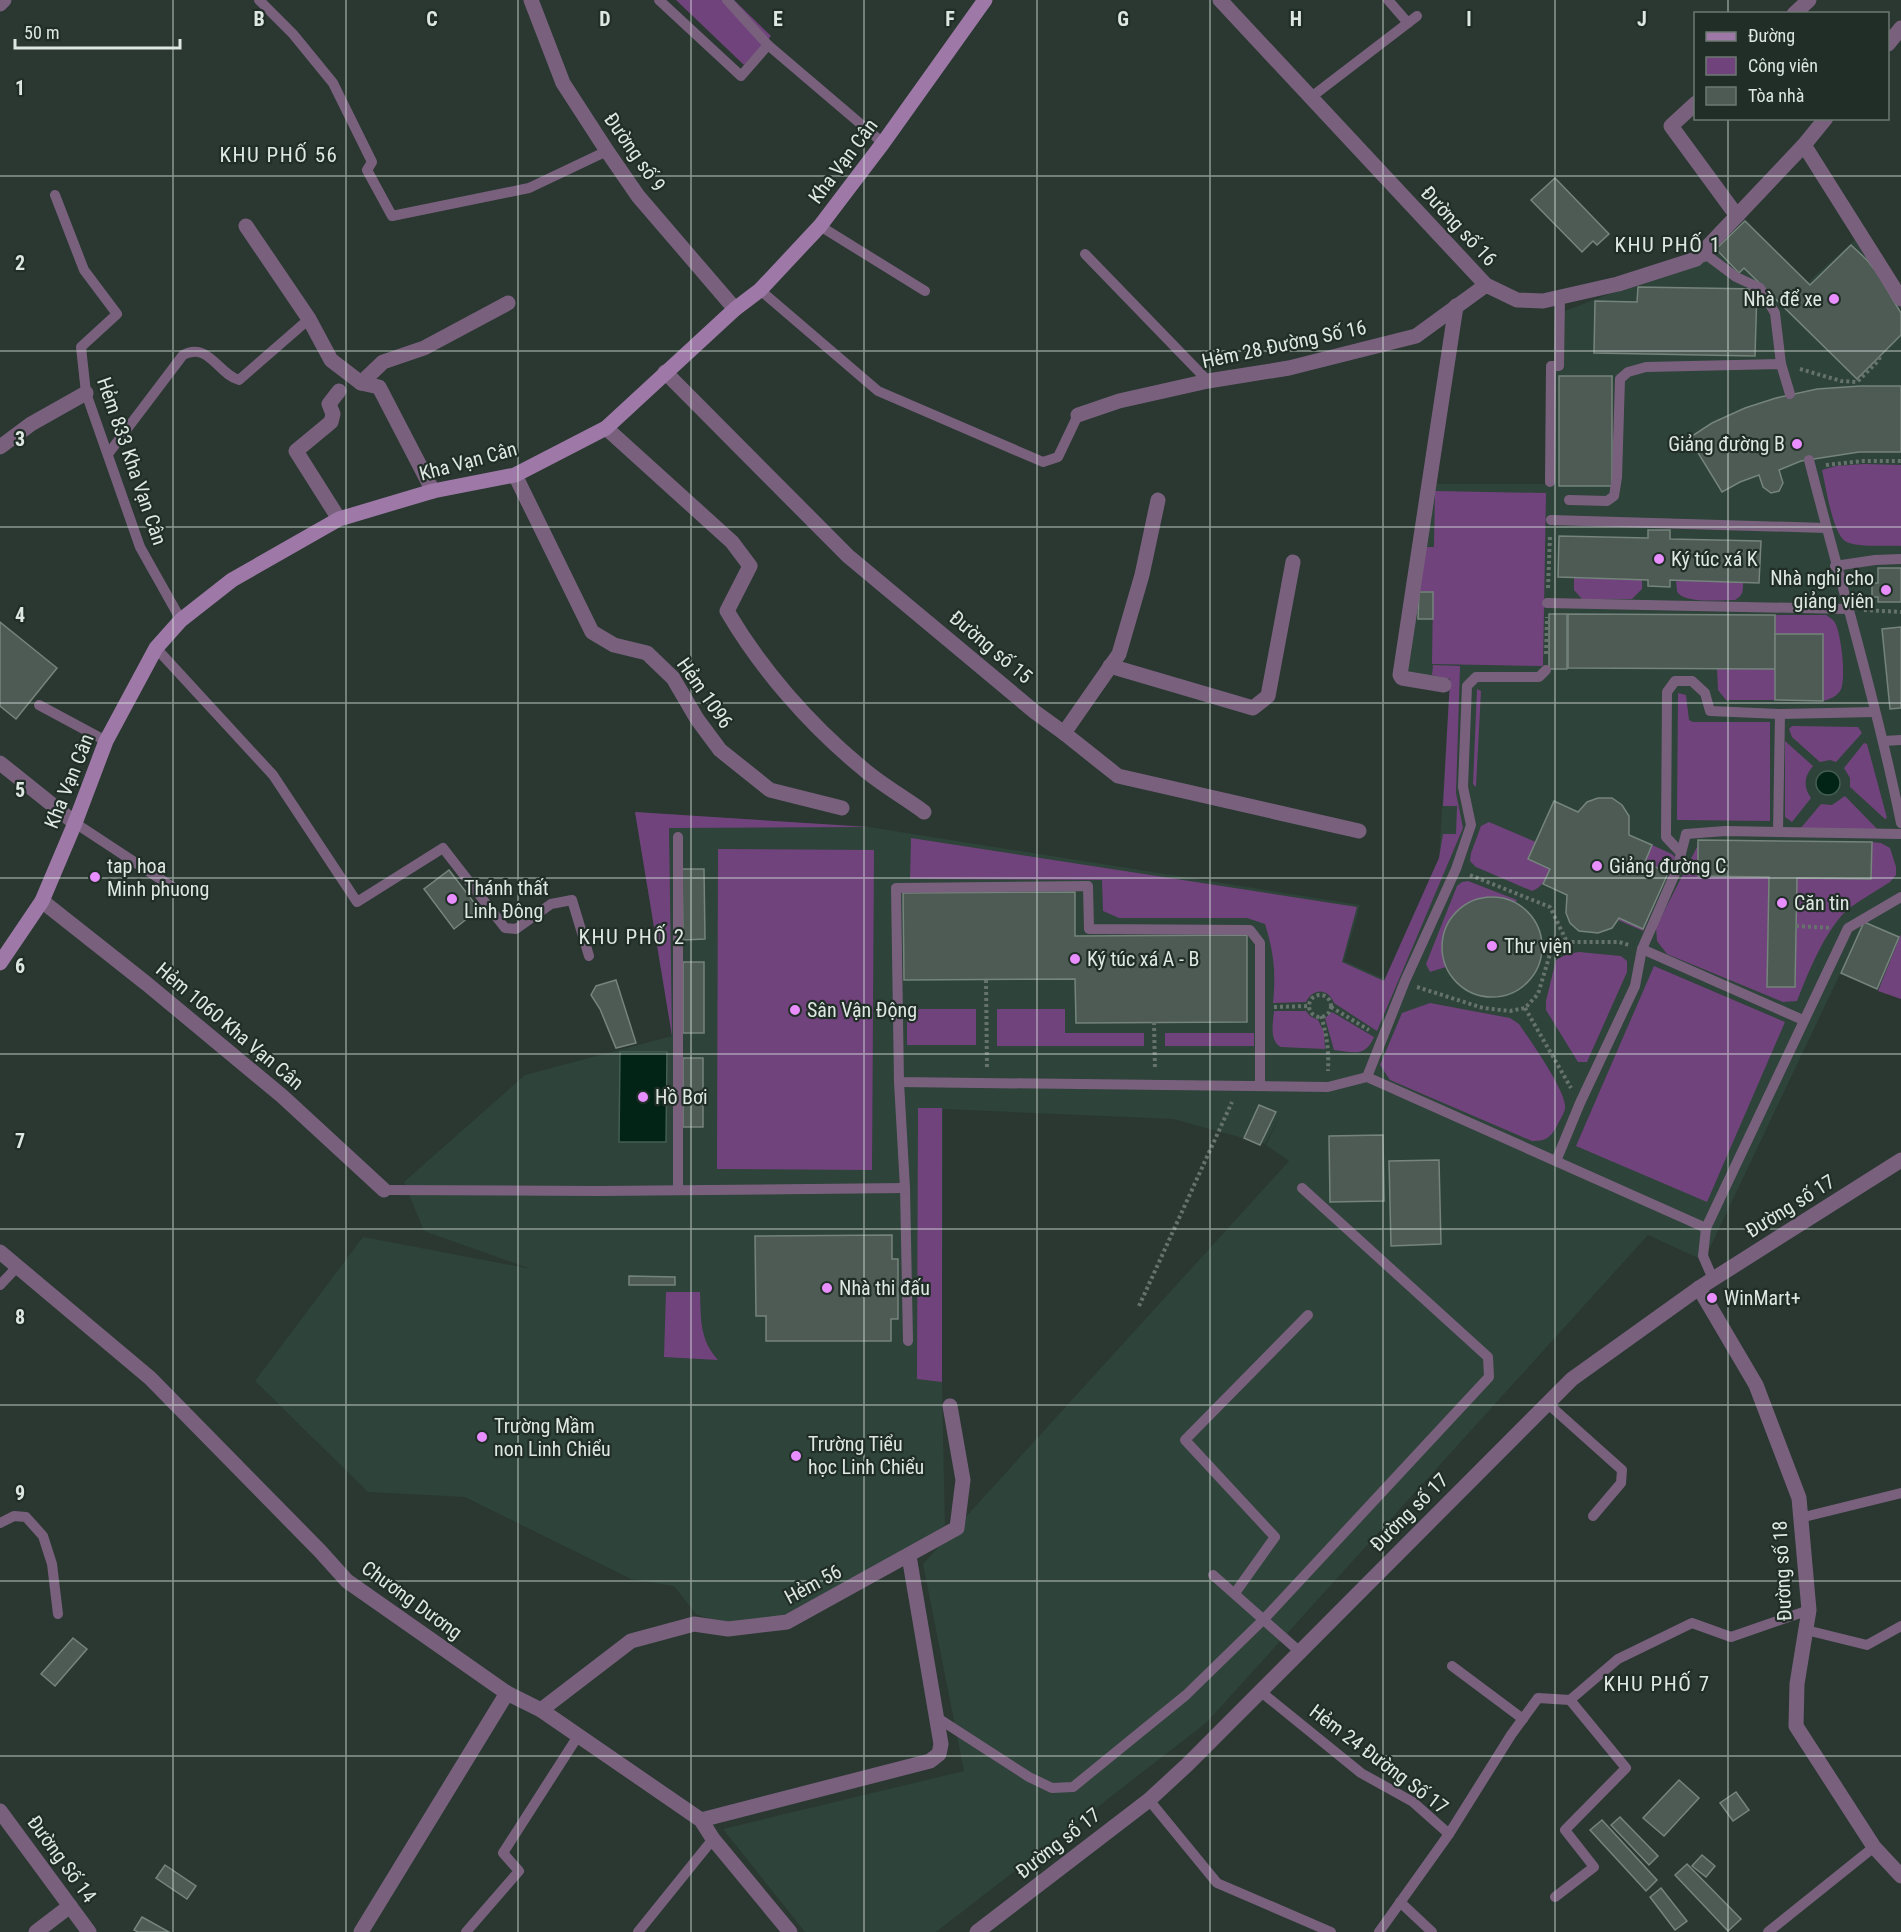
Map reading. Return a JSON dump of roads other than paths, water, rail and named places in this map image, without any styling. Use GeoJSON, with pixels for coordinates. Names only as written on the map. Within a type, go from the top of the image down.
{"type":"FeatureCollection","features":[{"type":"Feature","properties":{"kind":"main road","name":"Kha Vạn Cân"},"geometry":{"type":"LineString","coordinates":[[0,963],[42,902],[106,741],[156,648],[181,620],[232,580],[339,519],[433,491],[515,475],[606,428],[735,309],[760,290],[820,226],[986,0]]}},
{"type":"Feature","properties":{"kind":"street","name":"Đường số 9"},"geometry":{"type":"LineString","coordinates":[[531,0],[563,83],[607,151],[638,196],[735,309]]}},
{"type":"Feature","properties":{"kind":"street","name":"Đường số 16"},"geometry":{"type":"LineString","coordinates":[[1220,0],[1486,285],[1517,300],[1543,301],[1618,284],[1696,259],[1804,145],[1824,120]]}},
{"type":"Feature","properties":{"kind":"street"},"geometry":{"type":"LineString","coordinates":[[1796,12],[1809,0]]}},
{"type":"Feature","properties":{"kind":"street"},"geometry":{"type":"LineString","coordinates":[[1889,42],[1901,28]]}},
{"type":"Feature","properties":{"kind":"street"},"geometry":{"type":"LineString","coordinates":[[1694,104],[1671,126],[1737,216]]}},
{"type":"Feature","properties":{"kind":"street"},"geometry":{"type":"LineString","coordinates":[[1804,145],[1901,299]]}},
{"type":"Feature","properties":{"kind":"street"},"geometry":{"type":"LineString","coordinates":[[246,225],[309,319],[331,360],[361,383],[379,387],[433,491]]}},
{"type":"Feature","properties":{"kind":"street","name":"Hẻm 28 Đường Số 16"},"geometry":{"type":"LineString","coordinates":[[1078,415],[1119,401],[1208,381],[1289,368],[1416,336],[1486,285]]}},
{"type":"Feature","properties":{"kind":"street"},"geometry":{"type":"LineString","coordinates":[[361,383],[383,362],[424,348],[508,303]]}},
{"type":"Feature","properties":{"kind":"street"},"geometry":{"type":"LineString","coordinates":[[1444,685],[1402,678],[1400,675],[1456,306]]}},
{"type":"Feature","properties":{"kind":"street","name":"Đường số 15"},"geometry":{"type":"LineString","coordinates":[[665,372],[848,556],[1026,705],[1118,776],[1359,831]]}},
{"type":"Feature","properties":{"kind":"street"},"geometry":{"type":"LineString","coordinates":[[339,391],[329,404],[333,414],[331,422],[296,451],[339,519]]}},
{"type":"Feature","properties":{"kind":"street"},"geometry":{"type":"LineString","coordinates":[[0,447],[31,424],[86,393]]}},
{"type":"Feature","properties":{"kind":"street"},"geometry":{"type":"LineString","coordinates":[[606,428],[732,542],[750,566],[727,611],[744,640],[775,680],[825,734],[862,768],[924,812]]}},
{"type":"Feature","properties":{"kind":"street","name":"Hẻm 1096"},"geometry":{"type":"LineString","coordinates":[[515,475],[592,632],[614,645],[647,653],[673,678],[697,719],[720,750],[770,790],[842,808]]}},
{"type":"Feature","properties":{"kind":"street"},"geometry":{"type":"LineString","coordinates":[[1064,733],[1119,654],[1142,575],[1158,500]]}},
{"type":"Feature","properties":{"kind":"street"},"geometry":{"type":"LineString","coordinates":[[1110,666],[1253,708],[1268,696],[1293,562]]}},
{"type":"Feature","properties":{"kind":"street"},"geometry":{"type":"LineString","coordinates":[[0,763],[75,823]]}},
{"type":"Feature","properties":{"kind":"street","name":"Hẻm 1060 Kha Vạn Cân"},"geometry":{"type":"LineString","coordinates":[[42,902],[147,984],[282,1096],[384,1190]]}},
{"type":"Feature","properties":{"kind":"street","name":"Đường số 17"},"geometry":{"type":"LineString","coordinates":[[977,1932],[1149,1800],[1300,1652],[1572,1378],[1700,1288],[1901,1160]]}},
{"type":"Feature","properties":{"kind":"street","name":"Chương Dương"},"geometry":{"type":"LineString","coordinates":[[0,1252],[150,1378],[347,1581],[507,1693],[541,1710],[701,1820],[713,1839],[790,1932]]}},
{"type":"Feature","properties":{"kind":"street","name":"Đường số 18"},"geometry":{"type":"LineString","coordinates":[[1700,1288],[1756,1385],[1799,1498],[1809,1610],[1797,1684],[1796,1726],[1874,1847],[1901,1876]]}},
{"type":"Feature","properties":{"kind":"street","name":"Hẻm 56"},"geometry":{"type":"LineString","coordinates":[[541,1710],[631,1641],[694,1624],[728,1629],[787,1622],[957,1528],[963,1480],[950,1406]]}},
{"type":"Feature","properties":{"kind":"street"},"geometry":{"type":"LineString","coordinates":[[701,1820],[930,1761],[939,1754],[941,1744],[909,1556]]}},
{"type":"Feature","properties":{"kind":"street"},"geometry":{"type":"LineString","coordinates":[[361,1932],[507,1693]]}},
{"type":"Feature","properties":{"kind":"street","name":"Đường Số 14"},"geometry":{"type":"LineString","coordinates":[[0,1811],[89,1932]]}},
{"type":"Feature","properties":{"kind":"street"},"geometry":{"type":"LineString","coordinates":[[36,1932],[70,1906]]}},
{"type":"Feature","properties":{"kind":"lane"},"geometry":{"type":"LineString","coordinates":[[259,0],[293,34],[333,83],[372,162],[367,170],[392,216],[529,188],[607,151]]}},
{"type":"Feature","properties":{"kind":"lane"},"geometry":{"type":"LineString","coordinates":[[659,0],[741,76],[768,45]]}},
{"type":"Feature","properties":{"kind":"lane"},"geometry":{"type":"LineString","coordinates":[[727,0],[768,45],[883,143]]}},
{"type":"Feature","properties":{"kind":"lane"},"geometry":{"type":"LineString","coordinates":[[1388,0],[1408,23]]}},
{"type":"Feature","properties":{"kind":"lane"},"geometry":{"type":"LineString","coordinates":[[1310,98],[1417,16]]}},
{"type":"Feature","properties":{"kind":"lane","name":"Hẻm 833 Kha Vạn Cân"},"geometry":{"type":"LineString","coordinates":[[55,195],[84,270],[117,314],[81,347],[80,357],[86,393],[140,547],[181,620]]}},
{"type":"Feature","properties":{"kind":"lane"},"geometry":{"type":"LineString","coordinates":[[820,226],[925,291]]}},
{"type":"Feature","properties":{"kind":"lane"},"geometry":{"type":"LineString","coordinates":[[1085,254],[1208,381]]}},
{"type":"Feature","properties":{"kind":"lane"},"geometry":{"type":"LineString","coordinates":[[1696,259],[1708,256],[1736,277],[1760,288],[1775,312],[1782,364],[1790,394]]}},
{"type":"Feature","properties":{"kind":"lane"},"geometry":{"type":"LineString","coordinates":[[760,290],[878,391],[1043,462],[1058,457],[1078,415]]}},
{"type":"Feature","properties":{"kind":"lane"},"geometry":{"type":"LineString","coordinates":[[1550,482],[1551,366],[1559,366],[1560,297]]}},
{"type":"Feature","properties":{"kind":"lane"},"geometry":{"type":"LineString","coordinates":[[108,454],[183,355],[191,351],[198,351],[239,380],[309,319]]}},
{"type":"Feature","properties":{"kind":"lane"},"geometry":{"type":"LineString","coordinates":[[1569,500],[1607,501],[1614,496],[1617,477],[1618,395],[1620,379],[1628,372],[1646,367],[1782,364]]}},
{"type":"Feature","properties":{"kind":"lane"},"geometry":{"type":"LineString","coordinates":[[1810,465],[1835,566],[1884,741],[1901,823]]}},
{"type":"Feature","properties":{"kind":"lane"},"geometry":{"type":"LineString","coordinates":[[1551,520],[1826,528]]}},
{"type":"Feature","properties":{"kind":"lane"},"geometry":{"type":"LineString","coordinates":[[1835,566],[1875,560],[1901,560]]}},
{"type":"Feature","properties":{"kind":"lane"},"geometry":{"type":"LineString","coordinates":[[1547,603],[1848,609]]}},
{"type":"Feature","properties":{"kind":"lane"},"geometry":{"type":"LineString","coordinates":[[156,648],[273,775],[357,902],[443,848],[506,928],[516,928],[551,904],[572,900],[589,956]]}},
{"type":"Feature","properties":{"kind":"lane"},"geometry":{"type":"LineString","coordinates":[[1367,1077],[1405,981],[1456,869],[1471,825],[1464,787],[1467,686],[1476,677],[1539,677],[1546,670]]}},
{"type":"Feature","properties":{"kind":"lane"},"geometry":{"type":"LineString","coordinates":[[1681,853],[1666,837],[1667,692],[1675,681],[1692,681],[1704,693],[1710,711],[1780,714],[1875,712]]}},
{"type":"Feature","properties":{"kind":"lane"},"geometry":{"type":"LineString","coordinates":[[39,705],[106,741]]}},
{"type":"Feature","properties":{"kind":"lane"},"geometry":{"type":"LineString","coordinates":[[1778,832],[1780,714]]}},
{"type":"Feature","properties":{"kind":"lane"},"geometry":{"type":"LineString","coordinates":[[1884,741],[1901,740]]}},
{"type":"Feature","properties":{"kind":"lane"},"geometry":{"type":"LineString","coordinates":[[75,823],[177,890]]}},
{"type":"Feature","properties":{"kind":"lane"},"geometry":{"type":"LineString","coordinates":[[1556,1161],[1580,1102],[1635,986],[1642,949],[1677,869],[1686,834],[1725,831],[1901,834]]}},
{"type":"Feature","properties":{"kind":"lane"},"geometry":{"type":"LineString","coordinates":[[678,837],[678,1190]]}},
{"type":"Feature","properties":{"kind":"lane"},"geometry":{"type":"LineString","coordinates":[[908,1341],[905,1188],[899,1082],[896,888],[1088,886],[1089,929],[1250,930],[1260,943],[1260,1085]]}},
{"type":"Feature","properties":{"kind":"lane"},"geometry":{"type":"LineString","coordinates":[[1713,1280],[1703,1256],[1706,1228],[1848,928],[1901,897]]}},
{"type":"Feature","properties":{"kind":"lane"},"geometry":{"type":"LineString","coordinates":[[1642,949],[1803,1020]]}},
{"type":"Feature","properties":{"kind":"lane"},"geometry":{"type":"LineString","coordinates":[[899,1082],[1328,1087],[1367,1077],[1706,1228]]}},
{"type":"Feature","properties":{"kind":"lane"},"geometry":{"type":"LineString","coordinates":[[384,1190],[905,1188]]}},
{"type":"Feature","properties":{"kind":"lane"},"geometry":{"type":"LineString","coordinates":[[936,1717],[1029,1777],[1052,1788],[1073,1786],[1186,1695],[1264,1619],[1489,1377],[1488,1357],[1302,1188]]}},
{"type":"Feature","properties":{"kind":"lane"},"geometry":{"type":"LineString","coordinates":[[0,1285],[18,1266]]}},
{"type":"Feature","properties":{"kind":"lane"},"geometry":{"type":"LineString","coordinates":[[1235,1593],[1275,1537],[1185,1440],[1308,1315]]}},
{"type":"Feature","properties":{"kind":"lane"},"geometry":{"type":"LineString","coordinates":[[1547,1403],[1622,1470],[1621,1483],[1593,1516]]}},
{"type":"Feature","properties":{"kind":"lane"},"geometry":{"type":"LineString","coordinates":[[1800,1518],[1901,1493]]}},
{"type":"Feature","properties":{"kind":"lane"},"geometry":{"type":"LineString","coordinates":[[0,1523],[14,1516],[26,1517],[43,1536],[52,1564],[58,1614]]}},
{"type":"Feature","properties":{"kind":"lane"},"geometry":{"type":"LineString","coordinates":[[1213,1575],[1300,1652]]}},
{"type":"Feature","properties":{"kind":"lane"},"geometry":{"type":"LineString","coordinates":[[1379,1932],[1449,1834],[1538,1698],[1570,1700],[1618,1659],[1692,1623],[1731,1637],[1809,1610]]}},
{"type":"Feature","properties":{"kind":"lane"},"geometry":{"type":"LineString","coordinates":[[1806,1630],[1867,1645],[1901,1626]]}},
{"type":"Feature","properties":{"kind":"lane"},"geometry":{"type":"LineString","coordinates":[[1452,1666],[1523,1719]]}},
{"type":"Feature","properties":{"kind":"lane","name":"Hẻm 24 Đường Số 17"},"geometry":{"type":"LineString","coordinates":[[1260,1691],[1361,1773],[1413,1802],[1449,1834]]}},
{"type":"Feature","properties":{"kind":"lane"},"geometry":{"type":"LineString","coordinates":[[1555,1897],[1594,1867],[1565,1830],[1626,1768],[1570,1700]]}},
{"type":"Feature","properties":{"kind":"lane"},"geometry":{"type":"LineString","coordinates":[[466,1932],[519,1871],[503,1853],[578,1736]]}},
{"type":"Feature","properties":{"kind":"lane"},"geometry":{"type":"LineString","coordinates":[[1149,1800],[1217,1883],[1331,1932]]}},
{"type":"Feature","properties":{"kind":"lane"},"geometry":{"type":"LineString","coordinates":[[638,1932],[713,1839]]}},
{"type":"Feature","properties":{"kind":"lane"},"geometry":{"type":"LineString","coordinates":[[1768,1932],[1874,1847]]}},
{"type":"Feature","properties":{"kind":"lane"},"geometry":{"type":"LineString","coordinates":[[1400,1902],[1432,1932]]}},
{"type":"Feature","properties":{"kind":"place","name":"Nhà để xe"},"geometry":{"type":"Point","coordinates":[1834,299]}},
{"type":"Feature","properties":{"kind":"place","name":"Giảng đường B"},"geometry":{"type":"Point","coordinates":[1797,444]}},
{"type":"Feature","properties":{"kind":"place","name":"Ký túc xá K"},"geometry":{"type":"Point","coordinates":[1659,559]}},
{"type":"Feature","properties":{"kind":"place","name":"Nhà nghỉ cho giảng viên"},"geometry":{"type":"Point","coordinates":[1886,590]}},
{"type":"Feature","properties":{"kind":"place","name":"Giảng đường C"},"geometry":{"type":"Point","coordinates":[1597,866]}},
{"type":"Feature","properties":{"kind":"place","name":"tap hoa Minh phuong"},"geometry":{"type":"Point","coordinates":[95,877]}},
{"type":"Feature","properties":{"kind":"place","name":"Thánh thất Linh Đông"},"geometry":{"type":"Point","coordinates":[452,899]}},
{"type":"Feature","properties":{"kind":"place","name":"Căn tin"},"geometry":{"type":"Point","coordinates":[1782,903]}},
{"type":"Feature","properties":{"kind":"place","name":"Thư viện"},"geometry":{"type":"Point","coordinates":[1492,946]}},
{"type":"Feature","properties":{"kind":"place","name":"Ký túc xá A - B"},"geometry":{"type":"Point","coordinates":[1075,959]}},
{"type":"Feature","properties":{"kind":"place","name":"Sân Vận Động"},"geometry":{"type":"Point","coordinates":[795,1010]}},
{"type":"Feature","properties":{"kind":"place","name":"Hồ Bơi"},"geometry":{"type":"Point","coordinates":[643,1097]}},
{"type":"Feature","properties":{"kind":"place","name":"Nhà thi đấu"},"geometry":{"type":"Point","coordinates":[827,1288]}},
{"type":"Feature","properties":{"kind":"place","name":"WinMart+"},"geometry":{"type":"Point","coordinates":[1712,1298]}},
{"type":"Feature","properties":{"kind":"place","name":"Trường Mầm non Linh Chiểu"},"geometry":{"type":"Point","coordinates":[482,1437]}},
{"type":"Feature","properties":{"kind":"place","name":"Trường Tiểu học Linh Chiểu"},"geometry":{"type":"Point","coordinates":[796,1456]}},
{"type":"Feature","properties":{"kind":"district","name":"KHU PHỐ 56"},"geometry":{"type":"Point","coordinates":[279,155]}},
{"type":"Feature","properties":{"kind":"district","name":"KHU PHỐ 1"},"geometry":{"type":"Point","coordinates":[1668,245]}},
{"type":"Feature","properties":{"kind":"district","name":"KHU PHỐ 2"},"geometry":{"type":"Point","coordinates":[632,937]}},
{"type":"Feature","properties":{"kind":"district","name":"KHU PHỐ 7"},"geometry":{"type":"Point","coordinates":[1657,1684]}}]}
